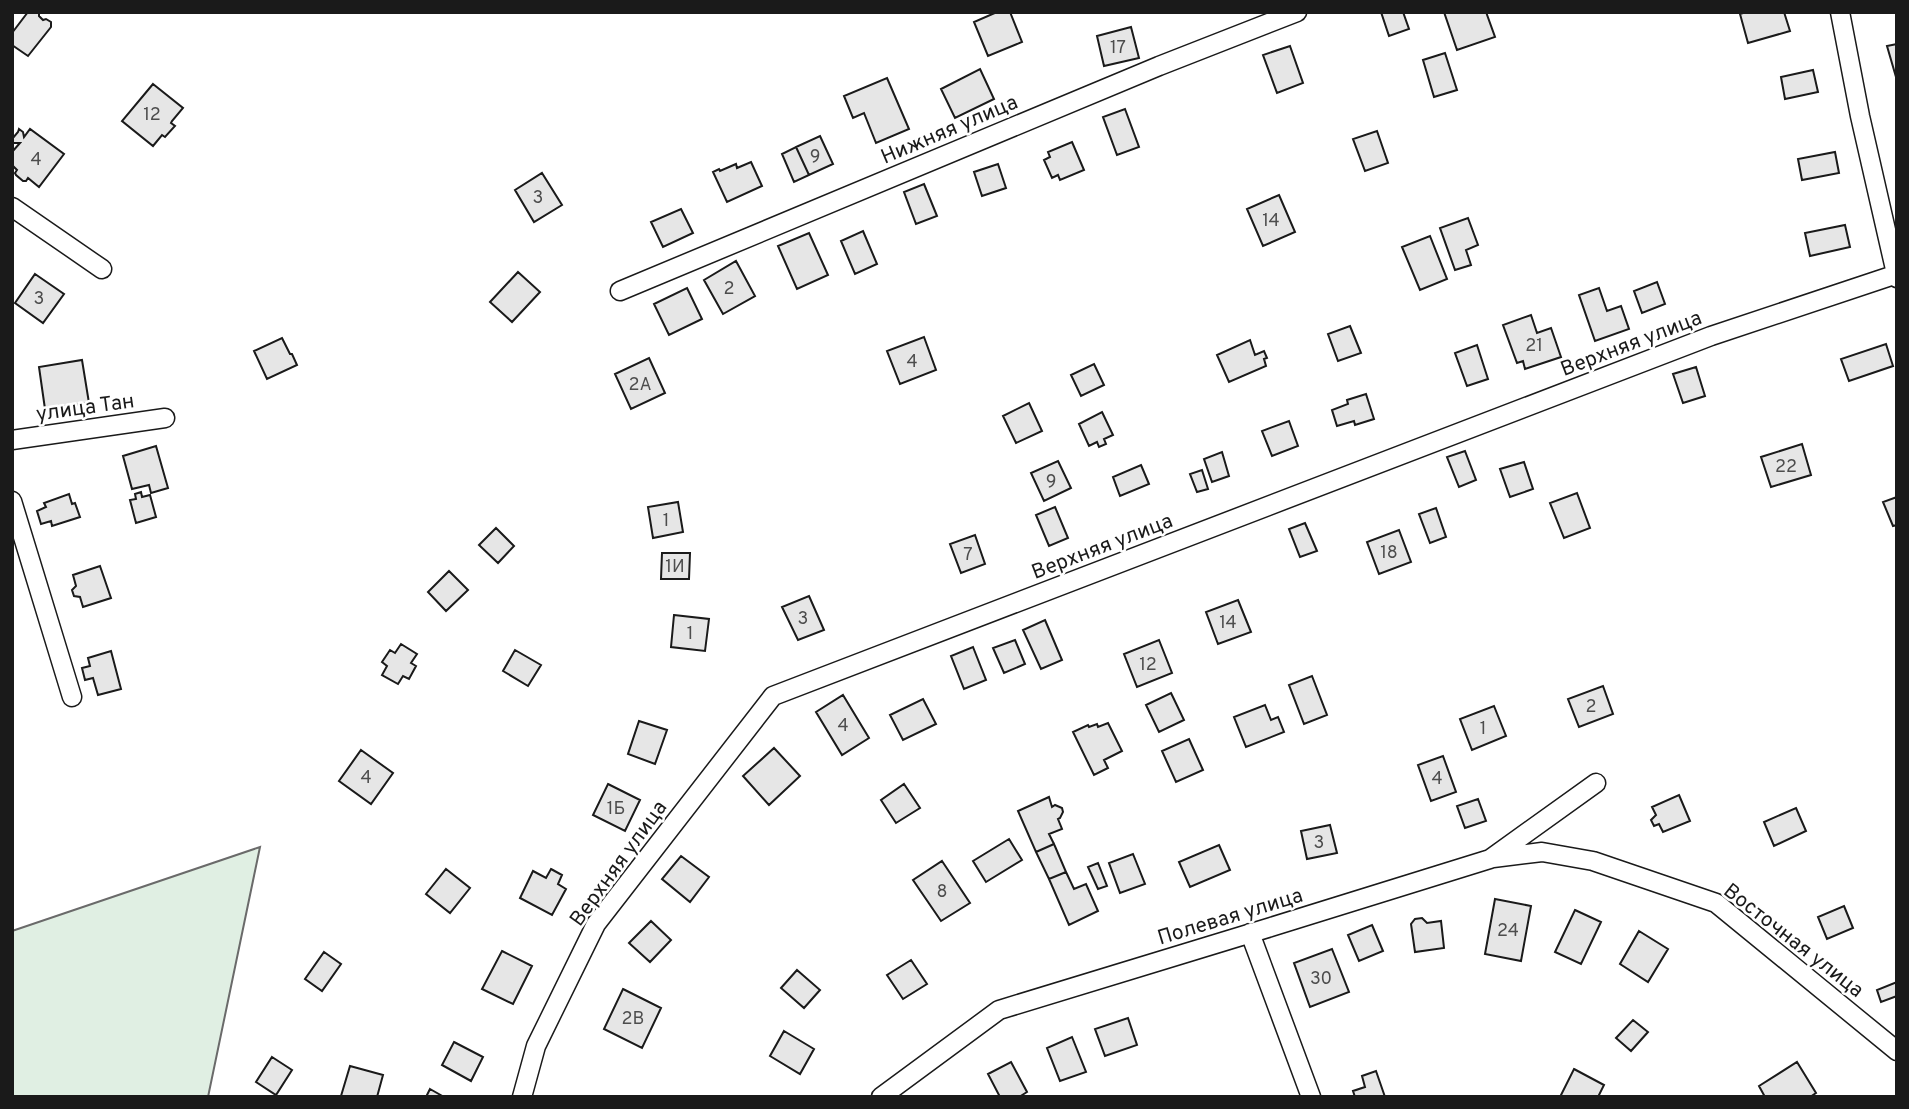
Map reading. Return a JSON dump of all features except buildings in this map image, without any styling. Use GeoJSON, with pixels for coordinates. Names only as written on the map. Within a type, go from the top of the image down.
{"type":"FeatureCollection","features":[{"type":"Feature","properties":{"kind":"street","name":"Нижняя улица"},"geometry":{"type":"LineString","coordinates":[[620,291],[1158,66],[1297,12]]}},
{"type":"Feature","properties":{"kind":"street"},"geometry":{"type":"LineString","coordinates":[[1840,12],[1896,275]]}},
{"type":"Feature","properties":{"kind":"street"},"geometry":{"type":"LineString","coordinates":[[12,207],[102,270]]}},
{"type":"Feature","properties":{"kind":"street","name":"Верхняя улица"},"geometry":{"type":"LineString","coordinates":[[522,1097],[536,1046],[596,924],[773,696],[1711,336],[1896,275]]}},
{"type":"Feature","properties":{"kind":"street","name":"улица Тан"},"geometry":{"type":"LineString","coordinates":[[12,440],[165,418]]}},
{"type":"Feature","properties":{"kind":"street"},"geometry":{"type":"LineString","coordinates":[[12,501],[72,697]]}},
{"type":"Feature","properties":{"kind":"street","name":"Полевая улица"},"geometry":{"type":"LineString","coordinates":[[881,1097],[999,1010],[1490,859],[1596,783]]}},
{"type":"Feature","properties":{"kind":"street","name":"Восточная улица"},"geometry":{"type":"LineString","coordinates":[[1490,859],[1542,852],[1593,861],[1716,903],[1897,1051]]}},
{"type":"Feature","properties":{"kind":"street"},"geometry":{"type":"LineString","coordinates":[[1250,933],[1311,1097]]}},
{"type":"Feature","properties":{"kind":"green space"},"geometry":{"type":"Polygon","coordinates":[[[260,847],[208,1097],[12,1097],[12,931],[260,847]]]}}]}
